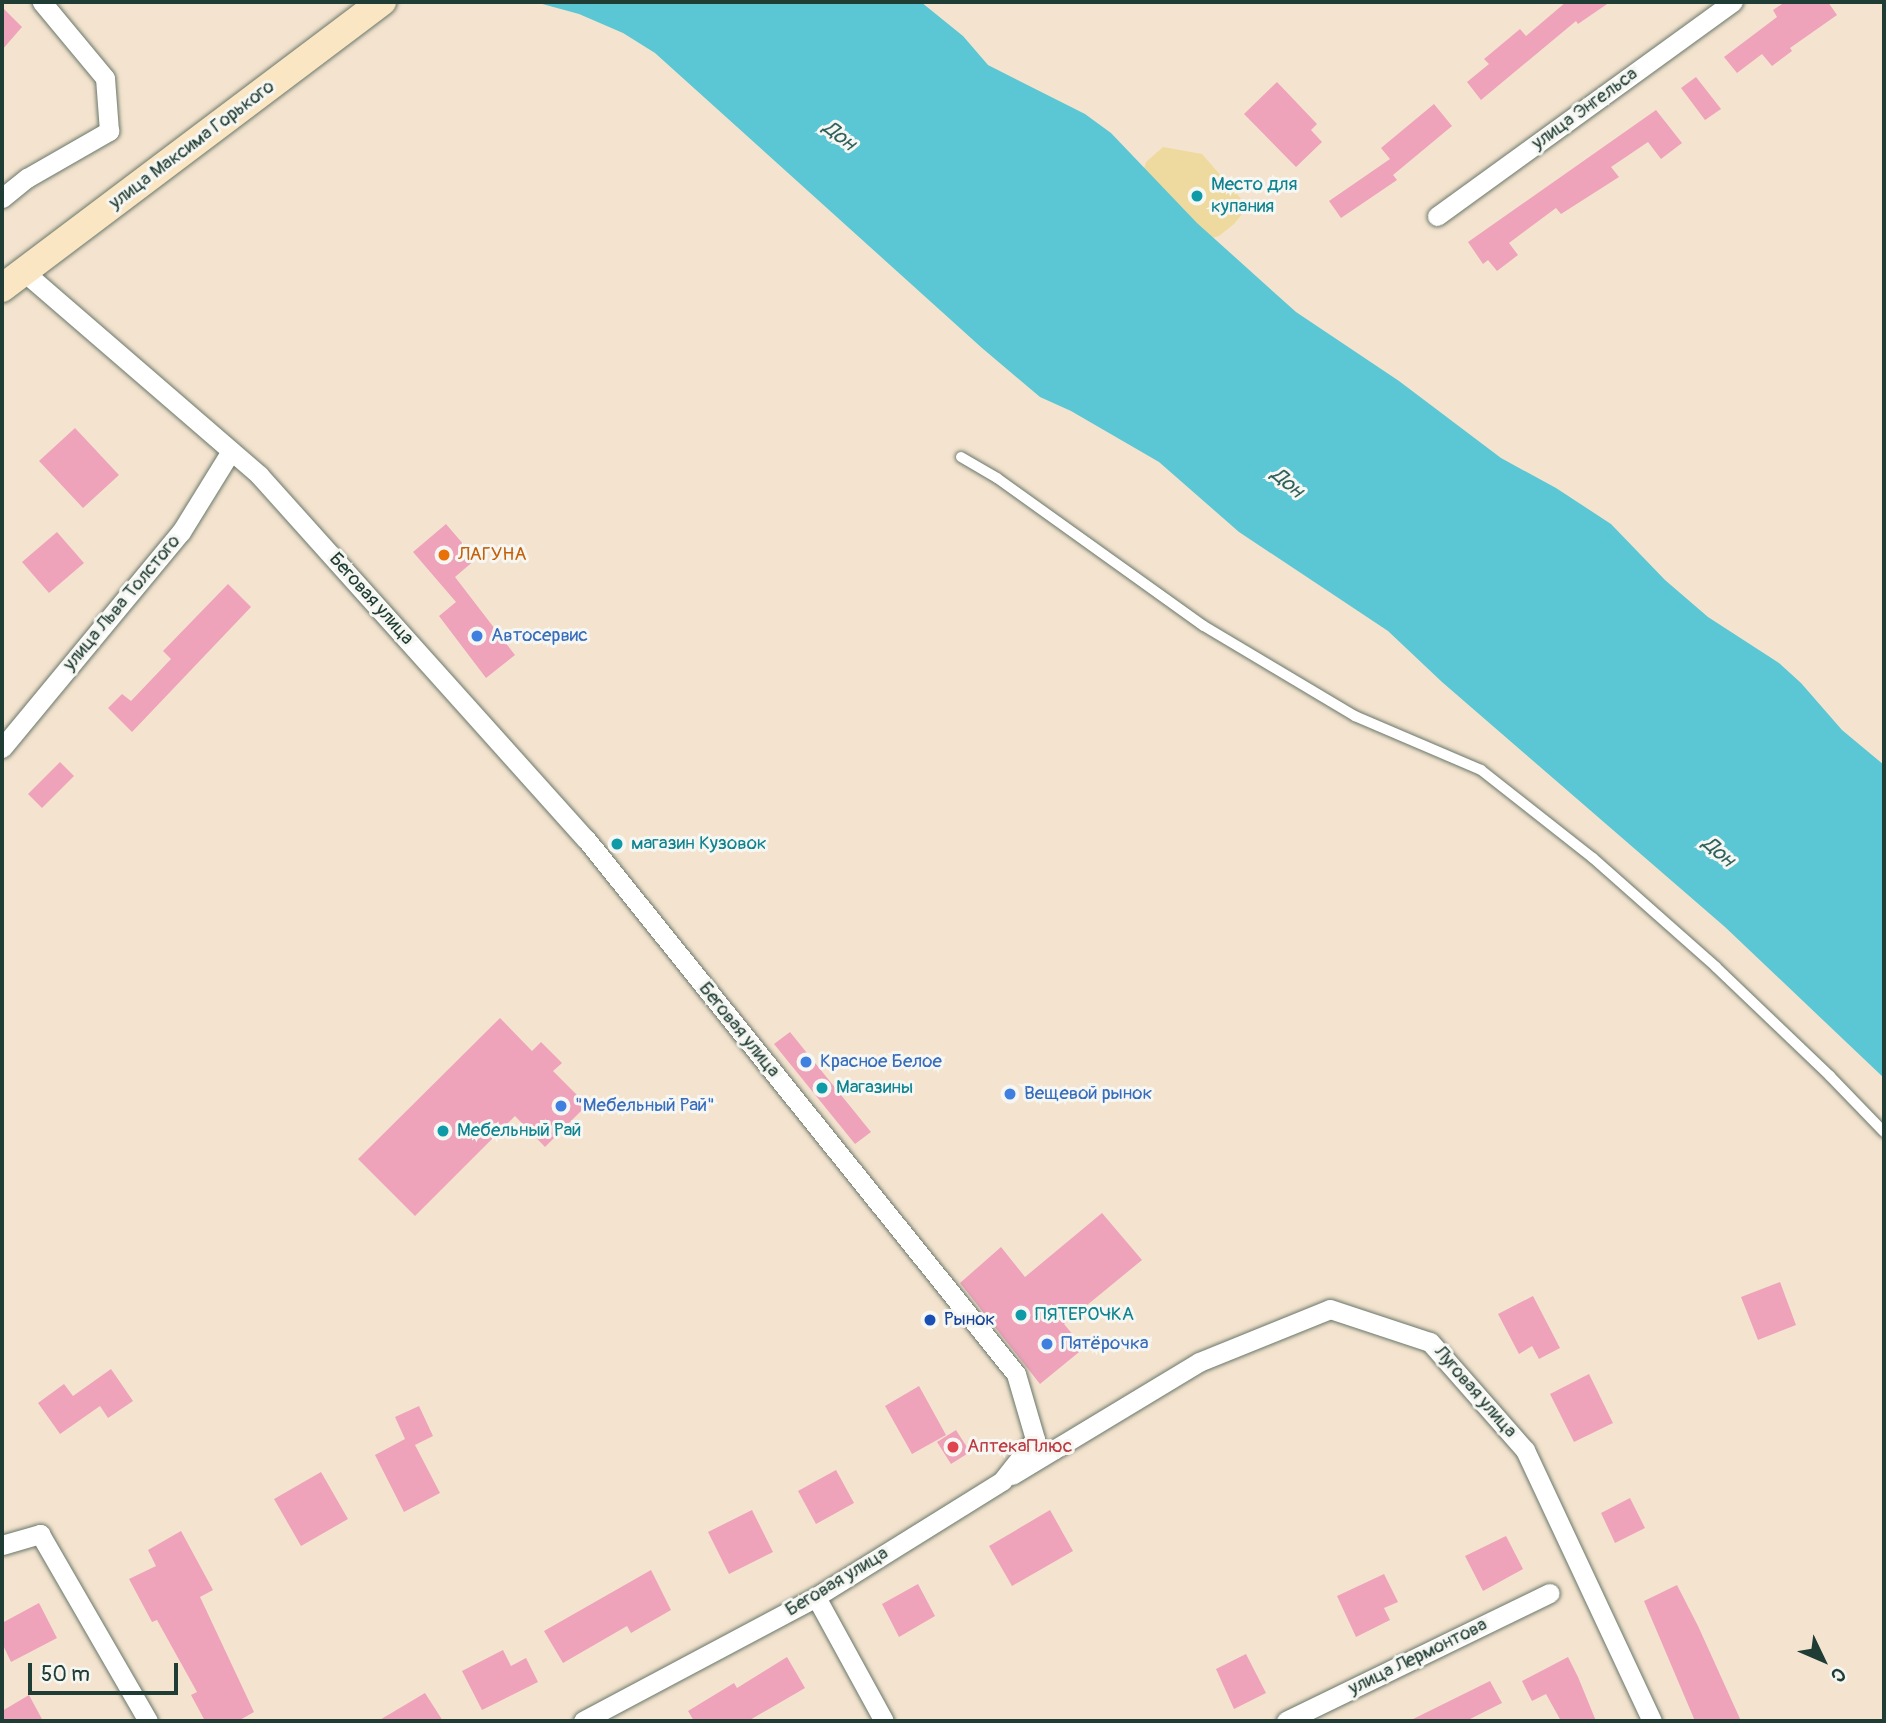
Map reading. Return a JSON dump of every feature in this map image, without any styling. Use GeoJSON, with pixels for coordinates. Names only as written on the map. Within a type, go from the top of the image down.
{"type":"FeatureCollection","features":[{"type":"Feature","properties":{"kind":"main road","name":"улица Максима Горького"},"geometry":{"type":"LineString","coordinates":[[13,279],[382,2]]}},
{"type":"Feature","properties":{"kind":"street"},"geometry":{"type":"LineString","coordinates":[[2,198],[27,178],[109,131],[105,78],[42,2]]}},
{"type":"Feature","properties":{"kind":"street","name":"улица Энгельса"},"geometry":{"type":"LineString","coordinates":[[1437,216],[1732,2]]}},
{"type":"Feature","properties":{"kind":"street","name":"Беговая улица"},"geometry":{"type":"LineString","coordinates":[[13,279],[260,475],[586,839],[1016,1374],[1035,1439],[1002,1481],[816,1597],[583,1721]]}},
{"type":"Feature","properties":{"kind":"street","name":"улица Льва Толстого"},"geometry":{"type":"LineString","coordinates":[[2,748],[181,533],[231,451]]}},
{"type":"Feature","properties":{"kind":"street","name":"Луговая улица"},"geometry":{"type":"LineString","coordinates":[[1002,1481],[1199,1362],[1330,1309],[1430,1342],[1525,1450],[1652,1721]]}},
{"type":"Feature","properties":{"kind":"street"},"geometry":{"type":"LineString","coordinates":[[2,1545],[40,1534],[148,1721]]}},
{"type":"Feature","properties":{"kind":"street","name":"улица Лермонтова"},"geometry":{"type":"LineString","coordinates":[[1286,1721],[1550,1593]]}},
{"type":"Feature","properties":{"kind":"street"},"geometry":{"type":"LineString","coordinates":[[816,1597],[884,1721]]}},
{"type":"Feature","properties":{"kind":"lane"},"geometry":{"type":"LineString","coordinates":[[961,457],[997,478],[1204,626],[1355,716],[1481,770],[1592,858],[1716,967],[1830,1076],[1884,1132]]}},
{"type":"Feature","properties":{"kind":"sand","name":"Место для купания"},"geometry":{"type":"Polygon","coordinates":[[[1163,147],[1202,154],[1243,201],[1243,213],[1219,236],[1206,240],[1142,176],[1146,162],[1163,147]]]}},
{"type":"Feature","properties":{"kind":"water","name":"Дон"},"geometry":{"type":"Polygon","coordinates":[[[535,2],[921,2],[963,36],[988,65],[1085,114],[1111,133],[1197,223],[1296,312],[1399,381],[1501,458],[1556,488],[1611,524],[1665,580],[1708,617],[1779,663],[1801,683],[1842,730],[1884,765],[1884,1078],[1725,927],[1442,682],[1388,631],[1239,532],[1159,462],[1071,411],[1040,397],[982,348],[655,53],[623,33],[579,14],[535,2]]]}},
{"type":"Feature","properties":{"kind":"building"},"geometry":{"type":"Polygon","coordinates":[[[1566,2],[1610,2],[1578,24],[1576,21],[1481,100],[1467,82],[1489,64],[1484,59],[1520,29],[1526,36],[1566,2]]]}},
{"type":"Feature","properties":{"kind":"building"},"geometry":{"type":"Polygon","coordinates":[[[1785,2],[1828,2],[1837,15],[1790,48],[1792,51],[1772,66],[1762,54],[1737,73],[1724,57],[1777,17],[1773,10],[1785,2]]]}},
{"type":"Feature","properties":{"kind":"building"},"geometry":{"type":"Polygon","coordinates":[[[2,7],[22,27],[2,50],[2,7]]]}},
{"type":"Feature","properties":{"kind":"building"},"geometry":{"type":"Polygon","coordinates":[[[1696,77],[1721,109],[1705,120],[1681,88],[1696,77]]]}},
{"type":"Feature","properties":{"kind":"building"},"geometry":{"type":"Polygon","coordinates":[[[1277,82],[1317,124],[1311,130],[1322,142],[1296,167],[1244,114],[1277,82]]]}},
{"type":"Feature","properties":{"kind":"building"},"geometry":{"type":"Polygon","coordinates":[[[1434,104],[1452,126],[1393,175],[1397,180],[1341,218],[1329,201],[1390,159],[1381,148],[1434,104]]]}},
{"type":"Feature","properties":{"kind":"building"},"geometry":{"type":"Polygon","coordinates":[[[1656,110],[1682,143],[1661,159],[1648,142],[1611,167],[1619,177],[1561,214],[1556,208],[1509,243],[1518,255],[1497,271],[1488,260],[1483,264],[1468,242],[1656,110]]]}},
{"type":"Feature","properties":{"kind":"building"},"geometry":{"type":"Polygon","coordinates":[[[75,428],[119,475],[83,508],[39,461],[75,428]]]}},
{"type":"Feature","properties":{"kind":"building"},"geometry":{"type":"Polygon","coordinates":[[[446,524],[476,559],[455,577],[515,655],[486,678],[439,616],[456,602],[413,552],[446,524]]]}},
{"type":"Feature","properties":{"kind":"building"},"geometry":{"type":"Polygon","coordinates":[[[57,532],[84,563],[49,593],[22,562],[57,532]]]}},
{"type":"Feature","properties":{"kind":"building"},"geometry":{"type":"Polygon","coordinates":[[[228,584],[251,607],[132,732],[108,708],[122,694],[131,701],[171,659],[163,651],[228,584]]]}},
{"type":"Feature","properties":{"kind":"building"},"geometry":{"type":"Polygon","coordinates":[[[60,762],[74,776],[42,808],[28,794],[60,762]]]}},
{"type":"Feature","properties":{"kind":"building","name":"Мебельный Рай"},"geometry":{"type":"Polygon","coordinates":[[[500,1018],[532,1051],[541,1042],[562,1063],[553,1071],[587,1105],[545,1147],[515,1116],[415,1216],[358,1159],[500,1018]]]}},
{"type":"Feature","properties":{"kind":"building","name":"Магазины"},"geometry":{"type":"Polygon","coordinates":[[[790,1032],[871,1132],[855,1144],[774,1044],[790,1032]]]}},
{"type":"Feature","properties":{"kind":"building"},"geometry":{"type":"Polygon","coordinates":[[[1102,1213],[1142,1260],[1064,1324],[1084,1348],[1040,1384],[960,1283],[1001,1247],[1025,1277],[1102,1213]]]}},
{"type":"Feature","properties":{"kind":"building"},"geometry":{"type":"Polygon","coordinates":[[[1780,1282],[1796,1325],[1758,1340],[1741,1297],[1780,1282]]]}},
{"type":"Feature","properties":{"kind":"building"},"geometry":{"type":"Polygon","coordinates":[[[1533,1296],[1560,1348],[1539,1359],[1532,1346],[1519,1354],[1498,1314],[1533,1296]]]}},
{"type":"Feature","properties":{"kind":"building"},"geometry":{"type":"Polygon","coordinates":[[[111,1369],[133,1401],[108,1418],[100,1406],[60,1434],[38,1403],[64,1384],[73,1396],[111,1369]]]}},
{"type":"Feature","properties":{"kind":"building"},"geometry":{"type":"Polygon","coordinates":[[[1589,1374],[1613,1423],[1574,1442],[1550,1394],[1589,1374]]]}},
{"type":"Feature","properties":{"kind":"building"},"geometry":{"type":"Polygon","coordinates":[[[919,1386],[946,1435],[912,1454],[885,1406],[919,1386]]]}},
{"type":"Feature","properties":{"kind":"building"},"geometry":{"type":"Polygon","coordinates":[[[419,1406],[433,1436],[415,1445],[440,1493],[404,1512],[375,1455],[405,1439],[395,1417],[419,1406]]]}},
{"type":"Feature","properties":{"kind":"building","name":"АптекаПлюс"},"geometry":{"type":"Polygon","coordinates":[[[956,1430],[970,1452],[951,1464],[937,1442],[956,1430]]]}},
{"type":"Feature","properties":{"kind":"building"},"geometry":{"type":"Polygon","coordinates":[[[836,1470],[854,1503],[816,1524],[798,1491],[836,1470]]]}},
{"type":"Feature","properties":{"kind":"building"},"geometry":{"type":"Polygon","coordinates":[[[321,1472],[348,1519],[301,1546],[274,1499],[321,1472]]]}},
{"type":"Feature","properties":{"kind":"building"},"geometry":{"type":"Polygon","coordinates":[[[1630,1498],[1645,1528],[1615,1543],[1601,1513],[1630,1498]]]}},
{"type":"Feature","properties":{"kind":"building"},"geometry":{"type":"Polygon","coordinates":[[[752,1510],[773,1552],[729,1574],[708,1532],[752,1510]]]}},
{"type":"Feature","properties":{"kind":"building"},"geometry":{"type":"Polygon","coordinates":[[[1050,1510],[1073,1551],[1012,1586],[989,1546],[1050,1510]]]}},
{"type":"Feature","properties":{"kind":"building"},"geometry":{"type":"Polygon","coordinates":[[[181,1531],[213,1590],[200,1597],[254,1712],[238,1721],[205,1721],[191,1695],[197,1692],[157,1620],[152,1622],[129,1579],[156,1566],[148,1550],[181,1531]]]}},
{"type":"Feature","properties":{"kind":"building"},"geometry":{"type":"Polygon","coordinates":[[[1506,1536],[1523,1569],[1483,1591],[1465,1556],[1506,1536]]]}},
{"type":"Feature","properties":{"kind":"building"},"geometry":{"type":"Polygon","coordinates":[[[651,1570],[671,1610],[631,1633],[627,1626],[563,1663],[544,1631],[651,1570]]]}},
{"type":"Feature","properties":{"kind":"building"},"geometry":{"type":"Polygon","coordinates":[[[1384,1574],[1398,1602],[1384,1608],[1390,1620],[1356,1637],[1337,1596],[1384,1574]]]}},
{"type":"Feature","properties":{"kind":"building"},"geometry":{"type":"Polygon","coordinates":[[[918,1584],[935,1616],[899,1637],[882,1604],[918,1584]]]}},
{"type":"Feature","properties":{"kind":"building"},"geometry":{"type":"Polygon","coordinates":[[[1677,1585],[1741,1721],[1695,1721],[1644,1601],[1677,1585]]]}},
{"type":"Feature","properties":{"kind":"building"},"geometry":{"type":"Polygon","coordinates":[[[39,1603],[57,1638],[11,1662],[2,1643],[2,1623],[39,1603]]]}},
{"type":"Feature","properties":{"kind":"building"},"geometry":{"type":"Polygon","coordinates":[[[503,1650],[511,1666],[526,1658],[538,1682],[482,1710],[462,1671],[503,1650]]]}},
{"type":"Feature","properties":{"kind":"building"},"geometry":{"type":"Polygon","coordinates":[[[1246,1654],[1266,1693],[1234,1709],[1216,1669],[1246,1654]]]}},
{"type":"Feature","properties":{"kind":"building"},"geometry":{"type":"Polygon","coordinates":[[[787,1657],[805,1688],[748,1721],[694,1721],[688,1711],[734,1683],[737,1688],[787,1657]]]}},
{"type":"Feature","properties":{"kind":"building"},"geometry":{"type":"Polygon","coordinates":[[[1568,1657],[1596,1721],[1561,1721],[1546,1694],[1532,1701],[1522,1681],[1568,1657]]]}},
{"type":"Feature","properties":{"kind":"building"},"geometry":{"type":"Polygon","coordinates":[[[1490,1681],[1502,1703],[1466,1721],[1409,1721],[1490,1681]]]}},
{"type":"Feature","properties":{"kind":"building"},"geometry":{"type":"Polygon","coordinates":[[[425,1693],[443,1721],[378,1721],[425,1693]]]}},
{"type":"Feature","properties":{"kind":"building"},"geometry":{"type":"Polygon","coordinates":[[[29,1695],[43,1721],[2,1721],[2,1711],[29,1695]]]}},
{"type":"Feature","properties":{"kind":"place","name":"Место для купания"},"geometry":{"type":"Point","coordinates":[1197,196]}},
{"type":"Feature","properties":{"kind":"place","name":"ЛАГУНА"},"geometry":{"type":"Point","coordinates":[444,555]}},
{"type":"Feature","properties":{"kind":"place","name":"Автосервис"},"geometry":{"type":"Point","coordinates":[477,636]}},
{"type":"Feature","properties":{"kind":"place","name":"магазин Кузовок"},"geometry":{"type":"Point","coordinates":[617,844]}},
{"type":"Feature","properties":{"kind":"place","name":"Красное Белое"},"geometry":{"type":"Point","coordinates":[806,1062]}},
{"type":"Feature","properties":{"kind":"place","name":"Магазины"},"geometry":{"type":"Point","coordinates":[822,1088]}},
{"type":"Feature","properties":{"kind":"place","name":"Вещевой рынок"},"geometry":{"type":"Point","coordinates":[1010,1094]}},
{"type":"Feature","properties":{"kind":"place","name":"\"Мебельный Рай\""},"geometry":{"type":"Point","coordinates":[561,1106]}},
{"type":"Feature","properties":{"kind":"place","name":"Мебельный Рай"},"geometry":{"type":"Point","coordinates":[443,1131]}},
{"type":"Feature","properties":{"kind":"place","name":"ПЯТЕРОЧКА"},"geometry":{"type":"Point","coordinates":[1021,1315]}},
{"type":"Feature","properties":{"kind":"place","name":"Рынок"},"geometry":{"type":"Point","coordinates":[930,1320]}},
{"type":"Feature","properties":{"kind":"place","name":"Пятёрочка"},"geometry":{"type":"Point","coordinates":[1047,1344]}},
{"type":"Feature","properties":{"kind":"place","name":"АптекаПлюс"},"geometry":{"type":"Point","coordinates":[953,1447]}}]}
